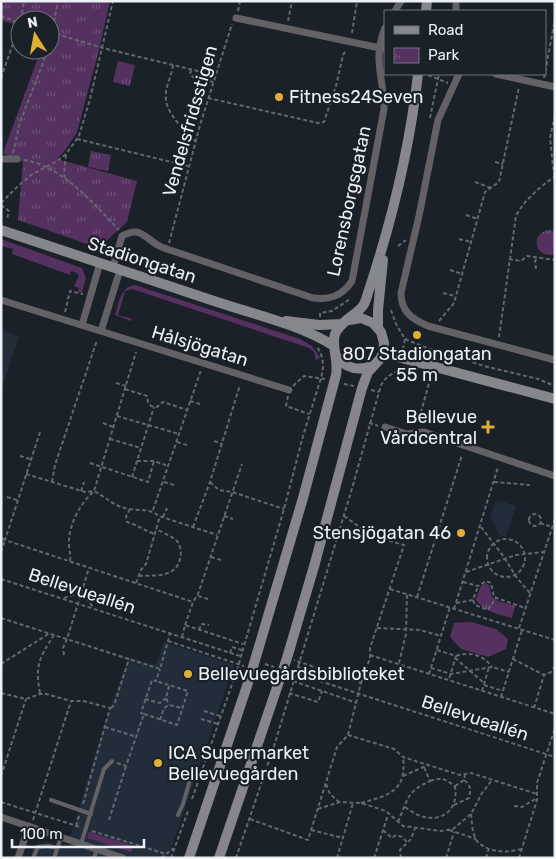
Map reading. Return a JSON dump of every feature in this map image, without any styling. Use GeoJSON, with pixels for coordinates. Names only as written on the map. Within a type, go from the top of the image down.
{"type":"FeatureCollection","features":[{"type":"Feature","properties":{"kind":"main road"},"geometry":{"type":"LineString","coordinates":[[188,858],[250,678],[303,498],[337,371],[337,357],[334,346],[335,334],[345,322],[364,306],[385,242],[423,75]]}},
{"type":"Feature","properties":{"kind":"main road","name":"Stadiongatan"},"geometry":{"type":"LineString","coordinates":[[1,230],[272,319],[316,335],[334,346]]}},
{"type":"Feature","properties":{"kind":"main road"},"geometry":{"type":"LineString","coordinates":[[219,858],[287,658],[315,563],[362,388],[368,372],[383,353],[384,343],[378,327],[378,310],[385,242]]}},
{"type":"Feature","properties":{"kind":"main road"},"geometry":{"type":"LineString","coordinates":[[345,322],[354,318],[368,320],[378,327]]}},
{"type":"Feature","properties":{"kind":"main road","name":"Stadiongatan"},"geometry":{"type":"LineString","coordinates":[[272,319],[319,325],[345,322]]}},
{"type":"Feature","properties":{"kind":"main road"},"geometry":{"type":"LineString","coordinates":[[383,353],[555,399]]}},
{"type":"Feature","properties":{"kind":"main road"},"geometry":{"type":"LineString","coordinates":[[337,357],[348,367],[355,369],[363,370],[372,366]]}},
{"type":"Feature","properties":{"kind":"street"},"geometry":{"type":"LineString","coordinates":[[236,18],[382,49]]}},
{"type":"Feature","properties":{"kind":"street","name":"Lorensborgsgatan"},"geometry":{"type":"LineString","coordinates":[[122,236],[139,232],[167,250],[313,298],[333,298],[348,287],[352,281],[384,109],[384,92],[378,62],[384,35]]}},
{"type":"Feature","properties":{"kind":"street"},"geometry":{"type":"LineString","coordinates":[[459,75],[438,120],[401,293],[402,302],[406,313],[417,321],[555,360]]}},
{"type":"Feature","properties":{"kind":"street"},"geometry":{"type":"LineString","coordinates":[[500,75],[555,87]]}},
{"type":"Feature","properties":{"kind":"street"},"geometry":{"type":"LineString","coordinates":[[1,159],[14,160]]}},
{"type":"Feature","properties":{"kind":"street"},"geometry":{"type":"LineString","coordinates":[[101,331],[117,268],[122,236]]}},
{"type":"Feature","properties":{"kind":"street"},"geometry":{"type":"LineString","coordinates":[[82,325],[100,263]]}},
{"type":"Feature","properties":{"kind":"street","name":"Hålsjögatan"},"geometry":{"type":"LineString","coordinates":[[1,300],[289,390]]}},
{"type":"Feature","properties":{"kind":"street"},"geometry":{"type":"LineString","coordinates":[[385,427],[407,434],[424,432],[555,476]]}},
{"type":"Feature","properties":{"kind":"street"},"geometry":{"type":"LineString","coordinates":[[1,817],[123,858]]}},
{"type":"Feature","properties":{"kind":"street"},"geometry":{"type":"LineString","coordinates":[[18,858],[30,827]]}},
{"type":"Feature","properties":{"kind":"lane"},"geometry":{"type":"LineString","coordinates":[[81,844],[104,770],[112,761]]}},
{"type":"Feature","properties":{"kind":"lane"},"geometry":{"type":"LineString","coordinates":[[178,772],[190,780],[178,815]]}},
{"type":"Feature","properties":{"kind":"lane"},"geometry":{"type":"LineString","coordinates":[[51,800],[91,814]]}},
{"type":"Feature","properties":{"kind":"lane"},"geometry":{"type":"LineString","coordinates":[[54,858],[61,837]]}},
{"type":"Feature","properties":{"kind":"lane"},"geometry":{"type":"LineString","coordinates":[[33,858],[38,847],[48,846],[57,848]]}},
{"type":"Feature","properties":{"kind":"lane"},"geometry":{"type":"LineString","coordinates":[[94,858],[97,849]]}},
{"type":"Feature","properties":{"kind":"path"},"geometry":{"type":"LineString","coordinates":[[7,219],[8,211],[1,204],[18,186],[66,154],[76,139],[90,99],[113,1]]}},
{"type":"Feature","properties":{"kind":"path","name":"Vendelsfridsstigen"},"geometry":{"type":"LineString","coordinates":[[167,250],[195,141],[240,1]]}},
{"type":"Feature","properties":{"kind":"path"},"geometry":{"type":"LineString","coordinates":[[286,29],[292,1]]}},
{"type":"Feature","properties":{"kind":"path"},"geometry":{"type":"LineString","coordinates":[[208,98],[318,123],[324,122],[336,86],[343,55],[350,42],[357,1]]}},
{"type":"Feature","properties":{"kind":"path"},"geometry":{"type":"LineString","coordinates":[[546,68],[555,19]]}},
{"type":"Feature","properties":{"kind":"path"},"geometry":{"type":"LineString","coordinates":[[60,35],[102,48],[215,76]]}},
{"type":"Feature","properties":{"kind":"path"},"geometry":{"type":"LineString","coordinates":[[1,78],[10,51]]}},
{"type":"Feature","properties":{"kind":"path"},"geometry":{"type":"LineString","coordinates":[[43,60],[20,122],[14,160],[29,161],[47,167],[65,178],[108,218],[122,236]]}},
{"type":"Feature","properties":{"kind":"path"},"geometry":{"type":"LineString","coordinates":[[173,65],[166,92],[167,104],[170,112],[195,141]]}},
{"type":"Feature","properties":{"kind":"path"},"geometry":{"type":"LineString","coordinates":[[191,70],[190,74],[193,78],[213,82]]}},
{"type":"Feature","properties":{"kind":"path"},"geometry":{"type":"LineString","coordinates":[[423,75],[450,84]]}},
{"type":"Feature","properties":{"kind":"path"},"geometry":{"type":"LineString","coordinates":[[429,121],[439,75]]}},
{"type":"Feature","properties":{"kind":"path"},"geometry":{"type":"LineString","coordinates":[[543,85],[545,75]]}},
{"type":"Feature","properties":{"kind":"path"},"geometry":{"type":"LineString","coordinates":[[434,327],[454,303],[485,192],[499,182],[521,80]]}},
{"type":"Feature","properties":{"kind":"path"},"geometry":{"type":"LineString","coordinates":[[555,116],[550,138],[555,184]]}},
{"type":"Feature","properties":{"kind":"path"},"geometry":{"type":"LineString","coordinates":[[504,125],[510,127]]}},
{"type":"Feature","properties":{"kind":"path"},"geometry":{"type":"LineString","coordinates":[[550,138],[555,138]]}},
{"type":"Feature","properties":{"kind":"path"},"geometry":{"type":"LineString","coordinates":[[76,139],[188,166]]}},
{"type":"Feature","properties":{"kind":"path"},"geometry":{"type":"LineString","coordinates":[[65,178],[66,154]]}},
{"type":"Feature","properties":{"kind":"path"},"geometry":{"type":"LineString","coordinates":[[495,162],[502,164]]}},
{"type":"Feature","properties":{"kind":"path"},"geometry":{"type":"LineString","coordinates":[[497,344],[516,216],[520,207],[554,177]]}},
{"type":"Feature","properties":{"kind":"path"},"geometry":{"type":"LineString","coordinates":[[475,182],[491,188]]}},
{"type":"Feature","properties":{"kind":"path"},"geometry":{"type":"LineString","coordinates":[[466,215],[478,219]]}},
{"type":"Feature","properties":{"kind":"path"},"geometry":{"type":"LineString","coordinates":[[459,239],[471,242]]}},
{"type":"Feature","properties":{"kind":"path"},"geometry":{"type":"LineString","coordinates":[[509,259],[521,261],[527,256],[555,260]]}},
{"type":"Feature","properties":{"kind":"path"},"geometry":{"type":"LineString","coordinates":[[536,269],[535,261],[538,258]]}},
{"type":"Feature","properties":{"kind":"path"},"geometry":{"type":"LineString","coordinates":[[450,270],[462,274]]}},
{"type":"Feature","properties":{"kind":"path"},"geometry":{"type":"LineString","coordinates":[[63,319],[70,291],[83,294]]}},
{"type":"Feature","properties":{"kind":"path"},"geometry":{"type":"LineString","coordinates":[[443,293],[456,296]]}},
{"type":"Feature","properties":{"kind":"path"},"geometry":{"type":"LineString","coordinates":[[320,314],[332,311],[350,299]]}},
{"type":"Feature","properties":{"kind":"path"},"geometry":{"type":"LineString","coordinates":[[391,310],[396,324],[405,339],[427,348],[538,379],[555,386]]}},
{"type":"Feature","properties":{"kind":"path"},"geometry":{"type":"LineString","coordinates":[[236,858],[275,743],[344,516],[381,385],[386,377],[399,370],[405,339]]}},
{"type":"Feature","properties":{"kind":"path"},"geometry":{"type":"LineString","coordinates":[[52,482],[55,465],[97,340]]}},
{"type":"Feature","properties":{"kind":"path"},"geometry":{"type":"LineString","coordinates":[[191,802],[238,664],[321,378],[323,369],[322,359],[318,348],[313,343]]}},
{"type":"Feature","properties":{"kind":"path"},"geometry":{"type":"LineString","coordinates":[[70,562],[71,527],[81,506],[94,491],[136,352]]}},
{"type":"Feature","properties":{"kind":"path"},"geometry":{"type":"LineString","coordinates":[[153,511],[203,363]]}},
{"type":"Feature","properties":{"kind":"path"},"geometry":{"type":"LineString","coordinates":[[508,376],[509,372]]}},
{"type":"Feature","properties":{"kind":"path"},"geometry":{"type":"LineString","coordinates":[[309,414],[286,406],[289,390],[304,376],[321,378],[380,392]]}},
{"type":"Feature","properties":{"kind":"path"},"geometry":{"type":"LineString","coordinates":[[419,419],[430,380]]}},
{"type":"Feature","properties":{"kind":"path"},"geometry":{"type":"LineString","coordinates":[[116,383],[147,396],[148,402],[154,407]]}},
{"type":"Feature","properties":{"kind":"path"},"geometry":{"type":"LineString","coordinates":[[193,527],[210,482],[240,385]]}},
{"type":"Feature","properties":{"kind":"path"},"geometry":{"type":"LineString","coordinates":[[190,401],[200,404]]}},
{"type":"Feature","properties":{"kind":"path"},"geometry":{"type":"LineString","coordinates":[[154,407],[162,402],[187,410]]}},
{"type":"Feature","properties":{"kind":"path"},"geometry":{"type":"LineString","coordinates":[[132,477],[154,407]]}},
{"type":"Feature","properties":{"kind":"path"},"geometry":{"type":"LineString","coordinates":[[117,416],[179,434]]}},
{"type":"Feature","properties":{"kind":"path"},"geometry":{"type":"LineString","coordinates":[[103,423],[114,427]]}},
{"type":"Feature","properties":{"kind":"path"},"geometry":{"type":"LineString","coordinates":[[1,552],[40,432]]}},
{"type":"Feature","properties":{"kind":"path"},"geometry":{"type":"LineString","coordinates":[[110,439],[141,448]]}},
{"type":"Feature","properties":{"kind":"path"},"geometry":{"type":"LineString","coordinates":[[214,441],[222,444]]}},
{"type":"Feature","properties":{"kind":"path"},"geometry":{"type":"LineString","coordinates":[[177,442],[187,445]]}},
{"type":"Feature","properties":{"kind":"path"},"geometry":{"type":"LineString","coordinates":[[20,456],[31,460]]}},
{"type":"Feature","properties":{"kind":"path"},"geometry":{"type":"LineString","coordinates":[[417,597],[462,456]]}},
{"type":"Feature","properties":{"kind":"path"},"geometry":{"type":"LineString","coordinates":[[137,462],[154,461],[168,466]]}},
{"type":"Feature","properties":{"kind":"path"},"geometry":{"type":"LineString","coordinates":[[90,463],[148,482],[154,461]]}},
{"type":"Feature","properties":{"kind":"path"},"geometry":{"type":"LineString","coordinates":[[182,637],[242,464]]}},
{"type":"Feature","properties":{"kind":"path"},"geometry":{"type":"LineString","coordinates":[[454,609],[498,467]]}},
{"type":"Feature","properties":{"kind":"path"},"geometry":{"type":"LineString","coordinates":[[26,474],[81,491],[94,491],[115,505],[130,509],[153,511],[162,517],[217,535]]}},
{"type":"Feature","properties":{"kind":"path"},"geometry":{"type":"LineString","coordinates":[[163,481],[174,485]]}},
{"type":"Feature","properties":{"kind":"path"},"geometry":{"type":"LineString","coordinates":[[81,491],[84,482]]}},
{"type":"Feature","properties":{"kind":"path"},"geometry":{"type":"LineString","coordinates":[[210,482],[219,490],[232,492],[284,509]]}},
{"type":"Feature","properties":{"kind":"path"},"geometry":{"type":"LineString","coordinates":[[494,482],[530,484]]}},
{"type":"Feature","properties":{"kind":"path"},"geometry":{"type":"LineString","coordinates":[[8,497],[18,500]]}},
{"type":"Feature","properties":{"kind":"path"},"geometry":{"type":"LineString","coordinates":[[136,584],[141,570],[146,564],[156,529],[166,508]]}},
{"type":"Feature","properties":{"kind":"path"},"geometry":{"type":"LineString","coordinates":[[130,509],[126,516],[127,522],[136,525],[146,532],[155,534]]}},
{"type":"Feature","properties":{"kind":"path"},"geometry":{"type":"LineString","coordinates":[[540,523],[541,519],[537,514],[530,516],[529,522],[531,525],[535,526],[540,523],[552,527]]}},
{"type":"Feature","properties":{"kind":"path"},"geometry":{"type":"LineString","coordinates":[[224,516],[233,520]]}},
{"type":"Feature","properties":{"kind":"path"},"geometry":{"type":"LineString","coordinates":[[250,819],[308,840],[337,747],[348,735],[370,648],[404,545],[372,536],[344,516]]}},
{"type":"Feature","properties":{"kind":"path"},"geometry":{"type":"LineString","coordinates":[[501,697],[513,659],[525,608],[555,519]]}},
{"type":"Feature","properties":{"kind":"path"},"geometry":{"type":"LineString","coordinates":[[480,526],[530,593]]}},
{"type":"Feature","properties":{"kind":"path"},"geometry":{"type":"LineString","coordinates":[[139,576],[172,572],[179,563],[181,554],[176,541],[156,529]]}},
{"type":"Feature","properties":{"kind":"path"},"geometry":{"type":"LineString","coordinates":[[1,538],[193,602]]}},
{"type":"Feature","properties":{"kind":"path"},"geometry":{"type":"LineString","coordinates":[[512,539],[522,547],[525,554],[524,567],[508,578],[496,575],[488,565],[487,553],[493,543],[499,540],[512,539]]}},
{"type":"Feature","properties":{"kind":"path"},"geometry":{"type":"LineString","coordinates":[[466,572],[525,554],[544,552]]}},
{"type":"Feature","properties":{"kind":"path"},"geometry":{"type":"LineString","coordinates":[[210,556],[221,560]]}},
{"type":"Feature","properties":{"kind":"path"},"geometry":{"type":"LineString","coordinates":[[64,655],[63,648],[88,568]]}},
{"type":"Feature","properties":{"kind":"path","name":"Bellevueallén"},"geometry":{"type":"LineString","coordinates":[[1,579],[93,607],[240,656]]}},
{"type":"Feature","properties":{"kind":"path"},"geometry":{"type":"LineString","coordinates":[[472,600],[478,586],[486,581],[491,583],[494,597],[525,608]]}},
{"type":"Feature","properties":{"kind":"path"},"geometry":{"type":"LineString","coordinates":[[463,582],[478,586]]}},
{"type":"Feature","properties":{"kind":"path"},"geometry":{"type":"LineString","coordinates":[[390,589],[555,640]]}},
{"type":"Feature","properties":{"kind":"path"},"geometry":{"type":"LineString","coordinates":[[64,598],[81,592]]}},
{"type":"Feature","properties":{"kind":"path"},"geometry":{"type":"LineString","coordinates":[[81,592],[93,607]]}},
{"type":"Feature","properties":{"kind":"path"},"geometry":{"type":"LineString","coordinates":[[399,664],[406,629],[405,602],[407,594]]}},
{"type":"Feature","properties":{"kind":"path"},"geometry":{"type":"LineString","coordinates":[[197,596],[208,599]]}},
{"type":"Feature","properties":{"kind":"path"},"geometry":{"type":"LineString","coordinates":[[472,600],[475,605],[488,610],[496,598]]}},
{"type":"Feature","properties":{"kind":"path"},"geometry":{"type":"LineString","coordinates":[[456,603],[472,600]]}},
{"type":"Feature","properties":{"kind":"path"},"geometry":{"type":"LineString","coordinates":[[429,674],[450,607]]}},
{"type":"Feature","properties":{"kind":"path"},"geometry":{"type":"LineString","coordinates":[[12,621],[13,617]]}},
{"type":"Feature","properties":{"kind":"path"},"geometry":{"type":"LineString","coordinates":[[1,618],[160,668]]}},
{"type":"Feature","properties":{"kind":"path"},"geometry":{"type":"LineString","coordinates":[[32,628],[33,623]]}},
{"type":"Feature","properties":{"kind":"path"},"geometry":{"type":"LineString","coordinates":[[199,630],[201,624],[210,625]]}},
{"type":"Feature","properties":{"kind":"path"},"geometry":{"type":"LineString","coordinates":[[186,625],[244,644]]}},
{"type":"Feature","properties":{"kind":"path"},"geometry":{"type":"LineString","coordinates":[[377,628],[420,630],[441,636]]}},
{"type":"Feature","properties":{"kind":"path"},"geometry":{"type":"LineString","coordinates":[[40,694],[37,676],[38,663],[54,630]]}},
{"type":"Feature","properties":{"kind":"path"},"geometry":{"type":"LineString","coordinates":[[156,681],[170,633]]}},
{"type":"Feature","properties":{"kind":"path"},"geometry":{"type":"LineString","coordinates":[[1,664],[52,634]]}},
{"type":"Feature","properties":{"kind":"path"},"geometry":{"type":"LineString","coordinates":[[80,643],[82,638]]}},
{"type":"Feature","properties":{"kind":"path"},"geometry":{"type":"LineString","coordinates":[[168,642],[238,664]]}},
{"type":"Feature","properties":{"kind":"path"},"geometry":{"type":"LineString","coordinates":[[100,650],[102,645]]}},
{"type":"Feature","properties":{"kind":"path"},"geometry":{"type":"LineString","coordinates":[[230,653],[232,647],[242,650]]}},
{"type":"Feature","properties":{"kind":"path"},"geometry":{"type":"LineString","coordinates":[[437,650],[456,657],[484,684],[503,691]]}},
{"type":"Feature","properties":{"kind":"path"},"geometry":{"type":"LineString","coordinates":[[121,656],[123,651]]}},
{"type":"Feature","properties":{"kind":"path"},"geometry":{"type":"LineString","coordinates":[[449,680],[456,657],[466,652],[487,660],[490,667],[482,691]]}},
{"type":"Feature","properties":{"kind":"path"},"geometry":{"type":"LineString","coordinates":[[370,654],[555,714]]}},
{"type":"Feature","properties":{"kind":"path"},"geometry":{"type":"LineString","coordinates":[[287,658],[361,683]]}},
{"type":"Feature","properties":{"kind":"path"},"geometry":{"type":"LineString","coordinates":[[76,826],[110,708],[114,705],[129,659]]}},
{"type":"Feature","properties":{"kind":"path"},"geometry":{"type":"LineString","coordinates":[[513,659],[544,675]]}},
{"type":"Feature","properties":{"kind":"path"},"geometry":{"type":"LineString","coordinates":[[265,664],[277,668]]}},
{"type":"Feature","properties":{"kind":"path"},"geometry":{"type":"LineString","coordinates":[[534,708],[544,675],[551,672],[555,666]]}},
{"type":"Feature","properties":{"kind":"path"},"geometry":{"type":"LineString","coordinates":[[297,667],[312,672],[310,678]]}},
{"type":"Feature","properties":{"kind":"path"},"geometry":{"type":"LineString","coordinates":[[431,668],[451,674],[490,667],[509,672]]}},
{"type":"Feature","properties":{"kind":"path"},"geometry":{"type":"LineString","coordinates":[[551,672],[555,674]]}},
{"type":"Feature","properties":{"kind":"path","name":"Bellevueallén"},"geometry":{"type":"LineString","coordinates":[[301,675],[555,756]]}},
{"type":"Feature","properties":{"kind":"path"},"geometry":{"type":"LineString","coordinates":[[152,680],[156,681],[188,691],[177,725],[141,713],[152,680]]}},
{"type":"Feature","properties":{"kind":"path"},"geometry":{"type":"LineString","coordinates":[[293,682],[356,703]]}},
{"type":"Feature","properties":{"kind":"path"},"geometry":{"type":"LineString","coordinates":[[160,703],[166,698],[169,686]]}},
{"type":"Feature","properties":{"kind":"path"},"geometry":{"type":"LineString","coordinates":[[289,693],[318,702],[322,691]]}},
{"type":"Feature","properties":{"kind":"path"},"geometry":{"type":"LineString","coordinates":[[1,693],[26,699],[46,694],[110,708]]}},
{"type":"Feature","properties":{"kind":"path"},"geometry":{"type":"LineString","coordinates":[[166,698],[169,705]]}},
{"type":"Feature","properties":{"kind":"path"},"geometry":{"type":"LineString","coordinates":[[1,776],[26,699]]}},
{"type":"Feature","properties":{"kind":"path"},"geometry":{"type":"LineString","coordinates":[[145,699],[160,703],[164,708]]}},
{"type":"Feature","properties":{"kind":"path"},"geometry":{"type":"LineString","coordinates":[[30,827],[71,701]]}},
{"type":"Feature","properties":{"kind":"path"},"geometry":{"type":"LineString","coordinates":[[160,720],[164,708],[169,705],[183,706]]}},
{"type":"Feature","properties":{"kind":"path"},"geometry":{"type":"LineString","coordinates":[[204,711],[221,716]]}},
{"type":"Feature","properties":{"kind":"path"},"geometry":{"type":"LineString","coordinates":[[109,820],[144,714]]}},
{"type":"Feature","properties":{"kind":"path"},"geometry":{"type":"LineString","coordinates":[[201,718],[218,724]]}},
{"type":"Feature","properties":{"kind":"path"},"geometry":{"type":"LineString","coordinates":[[105,727],[137,737]]}},
{"type":"Feature","properties":{"kind":"path"},"geometry":{"type":"LineString","coordinates":[[519,858],[537,798],[537,782],[555,728]]}},
{"type":"Feature","properties":{"kind":"path"},"geometry":{"type":"LineString","coordinates":[[348,735],[394,749],[402,757],[460,775],[471,773],[537,794]]}},
{"type":"Feature","properties":{"kind":"path"},"geometry":{"type":"LineString","coordinates":[[361,804],[392,791],[403,776],[405,769],[402,757]]}},
{"type":"Feature","properties":{"kind":"path"},"geometry":{"type":"LineString","coordinates":[[112,761],[126,766]]}},
{"type":"Feature","properties":{"kind":"path"},"geometry":{"type":"LineString","coordinates":[[403,776],[428,765]]}},
{"type":"Feature","properties":{"kind":"path"},"geometry":{"type":"LineString","coordinates":[[424,767],[430,781]]}},
{"type":"Feature","properties":{"kind":"path"},"geometry":{"type":"LineString","coordinates":[[454,786],[464,780],[465,774]]}},
{"type":"Feature","properties":{"kind":"path"},"geometry":{"type":"LineString","coordinates":[[398,822],[410,794],[416,787],[438,778],[444,778],[454,786],[457,797],[448,813],[435,818],[420,816],[405,807]]}},
{"type":"Feature","properties":{"kind":"path"},"geometry":{"type":"LineString","coordinates":[[454,805],[469,798],[471,792],[469,784],[464,780]]}},
{"type":"Feature","properties":{"kind":"path"},"geometry":{"type":"LineString","coordinates":[[318,809],[340,802],[361,804],[386,810],[388,814],[403,826],[441,831],[459,825],[472,814],[482,794],[492,780]]}},
{"type":"Feature","properties":{"kind":"path"},"geometry":{"type":"LineString","coordinates":[[326,784],[330,794],[340,802]]}},
{"type":"Feature","properties":{"kind":"path"},"geometry":{"type":"LineString","coordinates":[[514,806],[522,807],[537,798]]}},
{"type":"Feature","properties":{"kind":"path"},"geometry":{"type":"LineString","coordinates":[[337,858],[353,803]]}},
{"type":"Feature","properties":{"kind":"path"},"geometry":{"type":"LineString","coordinates":[[171,858],[188,811]]}},
{"type":"Feature","properties":{"kind":"path"},"geometry":{"type":"LineString","coordinates":[[374,858],[388,814]]}},
{"type":"Feature","properties":{"kind":"path"},"geometry":{"type":"LineString","coordinates":[[472,814],[477,839]]}},
{"type":"Feature","properties":{"kind":"path"},"geometry":{"type":"LineString","coordinates":[[401,858],[400,850],[411,839],[414,828]]}},
{"type":"Feature","properties":{"kind":"path"},"geometry":{"type":"LineString","coordinates":[[311,830],[343,838]]}},
{"type":"Feature","properties":{"kind":"path"},"geometry":{"type":"LineString","coordinates":[[383,830],[392,838],[396,835],[402,837],[407,842]]}},
{"type":"Feature","properties":{"kind":"path"},"geometry":{"type":"LineString","coordinates":[[447,830],[477,839],[489,848],[499,852],[511,852],[522,849]]}},
{"type":"Feature","properties":{"kind":"path"},"geometry":{"type":"LineString","coordinates":[[446,858],[454,832]]}},
{"type":"Feature","properties":{"kind":"path"},"geometry":{"type":"LineString","coordinates":[[161,858],[174,848]]}},
{"type":"Feature","properties":{"kind":"path"},"geometry":{"type":"LineString","coordinates":[[486,858],[489,848]]}},
{"type":"Feature","properties":{"kind":"shaded area"},"geometry":{"type":"Polygon","coordinates":[[[1,330],[19,336],[1,391],[1,330]]]}},
{"type":"Feature","properties":{"kind":"shaded area"},"geometry":{"type":"Polygon","coordinates":[[[500,501],[516,506],[506,537],[500,535],[490,517],[495,503],[500,501]]]}},
{"type":"Feature","properties":{"kind":"shaded area"},"geometry":{"type":"Polygon","coordinates":[[[164,642],[234,665],[168,858],[30,858],[33,846],[45,841],[67,848],[104,725],[129,657],[156,665],[164,642]]]}},
{"type":"Feature","properties":{"kind":"green space"},"geometry":{"type":"Polygon","coordinates":[[[1,1],[110,1],[77,132],[57,159],[137,181],[127,222],[102,245],[93,246],[18,220],[23,162],[3,153],[37,60],[60,60],[60,10],[10,10],[10,23],[1,20],[1,1]]]}},
{"type":"Feature","properties":{"kind":"green space"},"geometry":{"type":"Polygon","coordinates":[[[118,61],[135,65],[130,86],[113,82],[118,61]]]}},
{"type":"Feature","properties":{"kind":"green space"},"geometry":{"type":"Polygon","coordinates":[[[91,151],[111,155],[108,171],[88,167],[91,151]]]}},
{"type":"Feature","properties":{"kind":"green space"},"geometry":{"type":"Polygon","coordinates":[[[549,230],[555,232],[555,254],[548,255],[539,250],[537,240],[543,232],[549,230]]]}},
{"type":"Feature","properties":{"kind":"green space"},"geometry":{"type":"Polygon","coordinates":[[[1,239],[82,268],[86,278],[82,292],[78,292],[79,288],[74,286],[79,276],[77,273],[71,271],[70,275],[12,254],[13,249],[1,246],[1,239]]]}},
{"type":"Feature","properties":{"kind":"green space"},"geometry":{"type":"Polygon","coordinates":[[[135,285],[300,339],[312,346],[320,357],[316,361],[314,352],[309,348],[132,289],[125,291],[118,315],[132,319],[131,321],[115,315],[123,292],[130,286],[135,285]]]}},
{"type":"Feature","properties":{"kind":"green space"},"geometry":{"type":"Polygon","coordinates":[[[485,583],[489,585],[492,597],[498,601],[515,606],[512,618],[487,610],[479,604],[476,600],[477,595],[481,586],[485,583]]]}},
{"type":"Feature","properties":{"kind":"green space"},"geometry":{"type":"Polygon","coordinates":[[[471,622],[496,629],[508,639],[506,649],[488,657],[461,649],[450,637],[454,623],[471,622]]]}},
{"type":"Feature","properties":{"kind":"green space"},"geometry":{"type":"Polygon","coordinates":[[[89,832],[134,846],[131,852],[87,838],[89,832]]]}},
{"type":"Feature","properties":{"kind":"place","name":"Fitness24Seven"},"geometry":{"type":"Point","coordinates":[279,97]}},
{"type":"Feature","properties":{"kind":"place","name":"807 Stadiongatan 55 m"},"geometry":{"type":"Point","coordinates":[417,335]}},
{"type":"Feature","properties":{"kind":"place","name":"Bellevue Vårdcentral"},"geometry":{"type":"Point","coordinates":[488,427]}},
{"type":"Feature","properties":{"kind":"place","name":"Stensjögatan 46"},"geometry":{"type":"Point","coordinates":[461,533]}},
{"type":"Feature","properties":{"kind":"place","name":"Bellevuegårdsbiblioteket"},"geometry":{"type":"Point","coordinates":[188,674]}},
{"type":"Feature","properties":{"kind":"place","name":"ICA Supermarket Bellevuegården"},"geometry":{"type":"Point","coordinates":[158,763]}}]}
